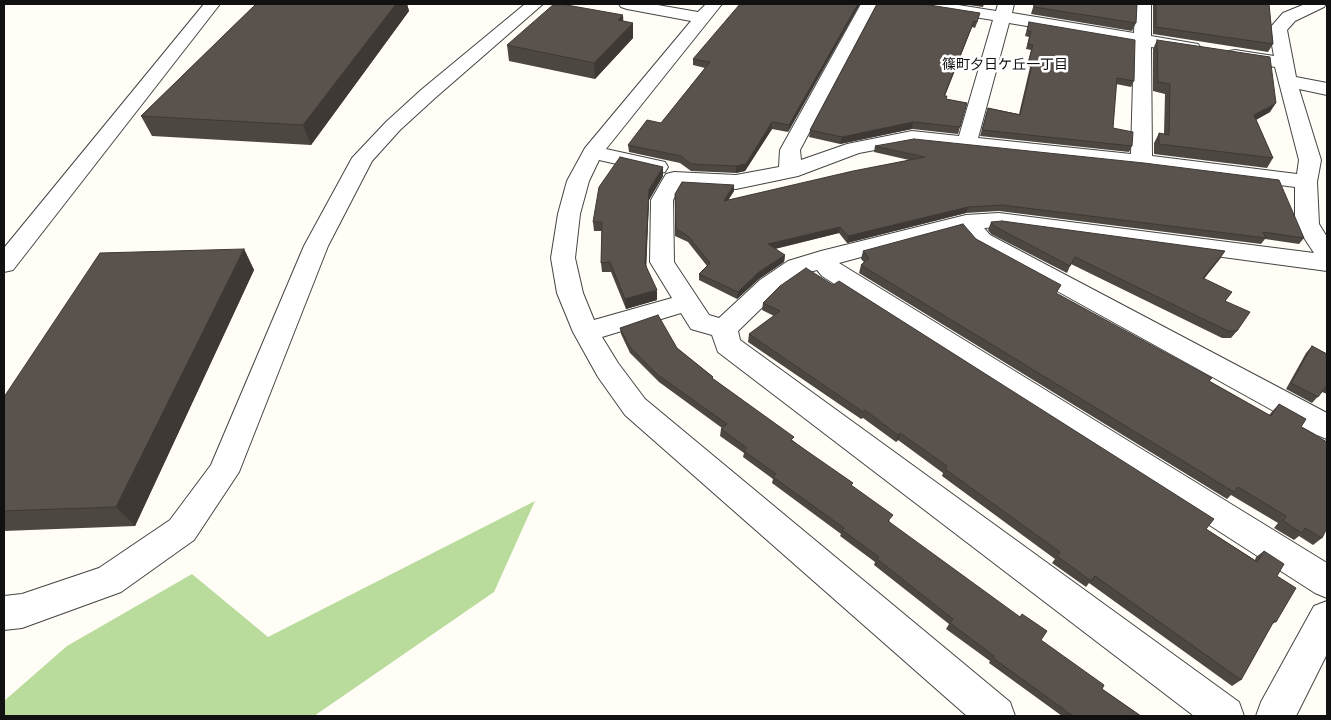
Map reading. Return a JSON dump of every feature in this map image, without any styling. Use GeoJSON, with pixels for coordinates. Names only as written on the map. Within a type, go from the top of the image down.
{"type":"FeatureCollection","features":[{"type":"Feature","properties":{"kind":"street"},"geometry":{"type":"LineString","coordinates":[[4,264],[212,4]]}},
{"type":"Feature","properties":{"kind":"street"},"geometry":{"type":"LineString","coordinates":[[4,613],[22,611],[108,581],[182,530],[223,472],[316,246],[363,158],[393,126],[428,94],[535,4]]}},
{"type":"Feature","properties":{"kind":"street"},"geometry":{"type":"LineString","coordinates":[[627,4],[708,11]]}},
{"type":"Feature","properties":{"kind":"street"},"geometry":{"type":"LineString","coordinates":[[790,170],[790,150],[869,4]]}},
{"type":"Feature","properties":{"kind":"street"},"geometry":{"type":"LineString","coordinates":[[924,4],[1005,10],[1143,40],[1213,51],[1285,72],[1327,89]]}},
{"type":"Feature","properties":{"kind":"street"},"geometry":{"type":"LineString","coordinates":[[1141,161],[1144,4]]}},
{"type":"Feature","properties":{"kind":"street"},"geometry":{"type":"LineString","coordinates":[[1318,4],[1290,17],[1278,29],[1285,72],[1310,160],[1306,182],[1307,224],[1327,254]]}},
{"type":"Feature","properties":{"kind":"street"},"geometry":{"type":"LineString","coordinates":[[967,142],[1005,10]]}},
{"type":"Feature","properties":{"kind":"street"},"geometry":{"type":"LineString","coordinates":[[708,11],[592,152],[578,181],[568,214],[563,258],[570,293],[586,332],[608,370],[635,407],[996,716]]}},
{"type":"Feature","properties":{"kind":"street"},"geometry":{"type":"LineString","coordinates":[[724,329],[700,322],[662,262],[662,200],[674,179],[736,182],[790,170],[854,148],[912,137],[1141,161],[1306,182]]}},
{"type":"Feature","properties":{"kind":"street"},"geometry":{"type":"LineString","coordinates":[[592,152],[672,170],[684,178]]}},
{"type":"Feature","properties":{"kind":"street"},"geometry":{"type":"LineString","coordinates":[[724,329],[769,286],[797,266],[966,222],[999,220],[1327,264]]}},
{"type":"Feature","properties":{"kind":"street"},"geometry":{"type":"LineString","coordinates":[[966,222],[982,240],[1327,427]]}},
{"type":"Feature","properties":{"kind":"street"},"geometry":{"type":"LineString","coordinates":[[821,260],[840,275],[1327,582]]}},
{"type":"Feature","properties":{"kind":"street"},"geometry":{"type":"LineString","coordinates":[[586,332],[687,302]]}},
{"type":"Feature","properties":{"kind":"street"},"geometry":{"type":"LineString","coordinates":[[724,329],[728,345],[1224,716]]}},
{"type":"Feature","properties":{"kind":"street"},"geometry":{"type":"LineString","coordinates":[[1275,716],[1327,618]]}},
{"type":"Feature","properties":{"kind":"green space"},"geometry":{"type":"Polygon","coordinates":[[[535,501],[494,592],[314,716],[4,716],[4,701],[67,646],[192,574],[268,637],[535,501]]]}},
{"type":"Feature","properties":{"kind":"building"},"geometry":{"type":"Polygon","coordinates":[[[256,4],[396,4],[303,125],[141,116],[256,4]]]}},
{"type":"Feature","properties":{"kind":"building"},"geometry":{"type":"Polygon","coordinates":[[[554,4],[623,15],[618,20],[633,23],[594,63],[507,45],[554,4]]]}},
{"type":"Feature","properties":{"kind":"building"},"geometry":{"type":"Polygon","coordinates":[[[740,4],[858,4],[789,125],[772,122],[746,164],[736,166],[691,164],[681,156],[628,145],[647,120],[661,123],[710,62],[693,59],[740,4]]]}},
{"type":"Feature","properties":{"kind":"building"},"geometry":{"type":"Polygon","coordinates":[[[877,4],[923,4],[980,13],[977,22],[974,21],[944,96],[947,96],[946,99],[967,103],[960,127],[913,122],[842,137],[810,130],[877,4]]]}},
{"type":"Feature","properties":{"kind":"building"},"geometry":{"type":"Polygon","coordinates":[[[1034,4],[1137,4],[1136,23],[1034,7],[1034,4]]]}},
{"type":"Feature","properties":{"kind":"building"},"geometry":{"type":"Polygon","coordinates":[[[1156,4],[1269,4],[1273,44],[1156,27],[1156,4]]]}},
{"type":"Feature","properties":{"kind":"building"},"geometry":{"type":"Polygon","coordinates":[[[1029,22],[1135,40],[1134,81],[1117,78],[1113,128],[1133,132],[1132,146],[982,130],[988,108],[1020,115],[1033,61],[1029,60],[1033,45],[1028,44],[1031,31],[1027,31],[1029,22]]]}},
{"type":"Feature","properties":{"kind":"building"},"geometry":{"type":"Polygon","coordinates":[[[1157,40],[1270,57],[1276,103],[1254,115],[1273,158],[1159,144],[1159,133],[1169,135],[1170,84],[1158,82],[1157,40]]]}},
{"type":"Feature","properties":{"kind":"building"},"geometry":{"type":"Polygon","coordinates":[[[914,139],[1144,163],[1279,180],[1304,238],[1263,232],[1266,238],[1002,205],[968,207],[848,236],[840,227],[768,244],[785,255],[759,272],[738,292],[699,274],[710,263],[688,236],[676,229],[675,194],[682,182],[734,185],[724,201],[853,171],[925,157],[875,146],[914,139]]]}},
{"type":"Feature","properties":{"kind":"building"},"geometry":{"type":"Polygon","coordinates":[[[620,157],[663,167],[649,190],[645,264],[657,290],[625,299],[610,262],[601,263],[602,222],[593,222],[599,187],[620,157]]]}},
{"type":"Feature","properties":{"kind":"building"},"geometry":{"type":"Polygon","coordinates":[[[1002,221],[1225,251],[1203,278],[1232,292],[1225,301],[1250,312],[1237,331],[1228,331],[1075,257],[1070,266],[994,226],[991,222],[1002,221]]]}},
{"type":"Feature","properties":{"kind":"building"},"geometry":{"type":"Polygon","coordinates":[[[963,224],[976,239],[1061,285],[1056,293],[1212,378],[1209,381],[1271,416],[1279,404],[1306,419],[1301,427],[1327,442],[1327,528],[1322,538],[1305,528],[1302,533],[1283,521],[1286,516],[1238,487],[1234,492],[861,265],[869,258],[863,251],[963,224]]]}},
{"type":"Feature","properties":{"kind":"building"},"geometry":{"type":"Polygon","coordinates":[[[244,249],[116,507],[4,511],[4,397],[100,253],[244,249]]]}},
{"type":"Feature","properties":{"kind":"building"},"geometry":{"type":"Polygon","coordinates":[[[806,268],[833,285],[839,281],[1214,519],[1206,529],[1257,562],[1264,551],[1284,564],[1277,576],[1296,588],[1276,622],[1274,621],[1241,680],[1095,576],[1091,581],[1057,556],[1060,552],[945,469],[947,466],[900,433],[898,435],[865,410],[863,412],[749,334],[780,311],[763,303],[780,286],[806,268]]]}},
{"type":"Feature","properties":{"kind":"building"},"geometry":{"type":"Polygon","coordinates":[[[658,315],[677,348],[712,378],[794,437],[791,440],[853,483],[851,485],[893,515],[888,521],[1020,617],[1022,614],[1047,631],[1041,640],[1104,685],[1102,689],[1141,716],[1073,716],[993,658],[994,656],[950,623],[953,619],[877,559],[879,557],[842,530],[844,528],[773,477],[776,474],[744,451],[747,448],[721,429],[727,424],[658,375],[629,346],[620,328],[658,315]]]}},
{"type":"Feature","properties":{"kind":"building"},"geometry":{"type":"Polygon","coordinates":[[[1312,346],[1327,354],[1327,385],[1318,397],[1291,383],[1312,346]]]}},
{"type":"Feature","properties":{"kind":"district","name":"篠町夕日ケ丘一丁目"},"geometry":{"type":"Point","coordinates":[1005,64]}}]}
